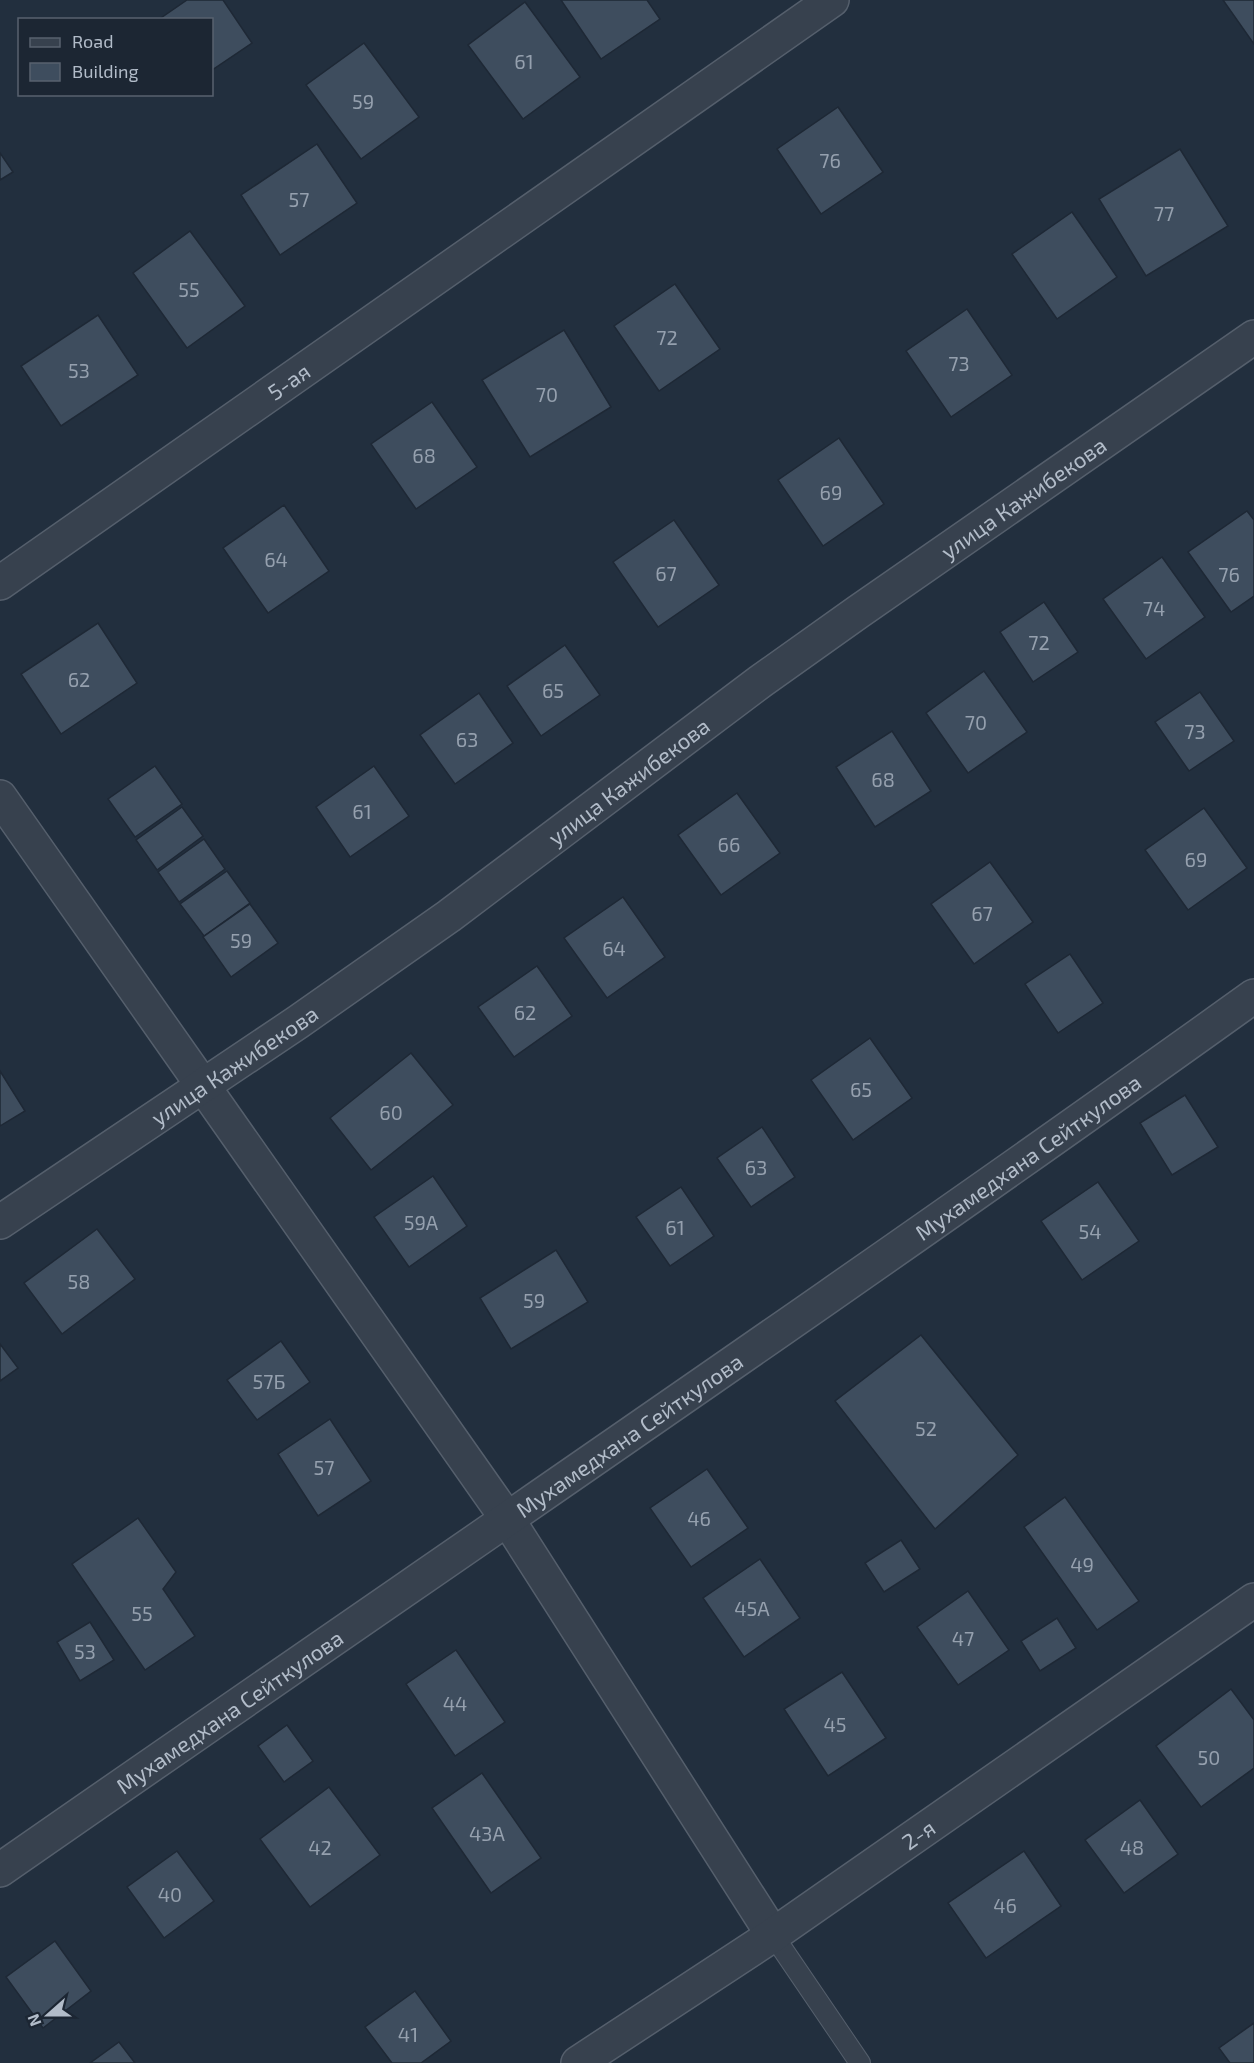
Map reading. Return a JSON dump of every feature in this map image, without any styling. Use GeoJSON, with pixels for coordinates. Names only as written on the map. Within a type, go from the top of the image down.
{"type":"FeatureCollection","features":[{"type":"Feature","properties":{"kind":"street","name":"5-ая"},"geometry":{"type":"LineString","coordinates":[[0,583],[832,0]]}},
{"type":"Feature","properties":{"kind":"street","name":"улица Кажибекова"},"geometry":{"type":"LineString","coordinates":[[0,1222],[298,1022],[440,923],[761,681],[1254,337]]}},
{"type":"Feature","properties":{"kind":"street"},"geometry":{"type":"LineString","coordinates":[[0,797],[201,1087],[508,1520],[772,1935]]}},
{"type":"Feature","properties":{"kind":"street","name":"Мухамедхана Сейткулова"},"geometry":{"type":"LineString","coordinates":[[0,1870],[508,1520],[1112,1098],[1254,996]]}},
{"type":"Feature","properties":{"kind":"street","name":"2-я"},"geometry":{"type":"LineString","coordinates":[[578,2063],[772,1935],[1254,1600]]}},
{"type":"Feature","properties":{"kind":"lane"},"geometry":{"type":"LineString","coordinates":[[772,1935],[860,2063]]}},
{"type":"Feature","properties":{"kind":"building"},"geometry":{"type":"Polygon","coordinates":[[[187,0],[223,0],[252,43],[213,69],[213,18],[161,18],[187,0]]]}},
{"type":"Feature","properties":{"kind":"building"},"geometry":{"type":"Polygon","coordinates":[[[561,0],[647,0],[660,19],[601,59],[561,0]]]}},
{"type":"Feature","properties":{"kind":"building"},"geometry":{"type":"Polygon","coordinates":[[[1223,0],[1254,0],[1254,44],[1223,0]]]}},
{"type":"Feature","properties":{"kind":"building"},"geometry":{"type":"Polygon","coordinates":[[[525,2],[580,77],[523,119],[468,45],[525,2]]]}},
{"type":"Feature","properties":{"kind":"building"},"geometry":{"type":"Polygon","coordinates":[[[364,43],[419,117],[361,159],[306,85],[364,43]]]}},
{"type":"Feature","properties":{"kind":"building"},"geometry":{"type":"Polygon","coordinates":[[[838,107],[883,172],[821,214],[777,149],[838,107]]]}},
{"type":"Feature","properties":{"kind":"building"},"geometry":{"type":"Polygon","coordinates":[[[317,144],[357,203],[280,255],[241,195],[317,144]]]}},
{"type":"Feature","properties":{"kind":"building"},"geometry":{"type":"Polygon","coordinates":[[[1180,149],[1228,226],[1146,276],[1099,199],[1180,149]]]}},
{"type":"Feature","properties":{"kind":"building"},"geometry":{"type":"Polygon","coordinates":[[[0,153],[13,172],[0,180],[0,153]]]}},
{"type":"Feature","properties":{"kind":"building"},"geometry":{"type":"Polygon","coordinates":[[[1072,212],[1117,277],[1057,319],[1012,254],[1072,212]]]}},
{"type":"Feature","properties":{"kind":"building"},"geometry":{"type":"Polygon","coordinates":[[[190,231],[245,306],[187,348],[133,273],[190,231]]]}},
{"type":"Feature","properties":{"kind":"building"},"geometry":{"type":"Polygon","coordinates":[[[675,284],[720,349],[659,391],[614,326],[675,284]]]}},
{"type":"Feature","properties":{"kind":"building"},"geometry":{"type":"Polygon","coordinates":[[[967,309],[1012,375],[951,417],[906,351],[967,309]]]}},
{"type":"Feature","properties":{"kind":"building"},"geometry":{"type":"Polygon","coordinates":[[[98,315],[138,375],[61,426],[21,366],[98,315]]]}},
{"type":"Feature","properties":{"kind":"building"},"geometry":{"type":"Polygon","coordinates":[[[564,330],[611,407],[530,457],[482,380],[564,330]]]}},
{"type":"Feature","properties":{"kind":"building"},"geometry":{"type":"Polygon","coordinates":[[[432,402],[477,467],[416,509],[371,444],[432,402]]]}},
{"type":"Feature","properties":{"kind":"building"},"geometry":{"type":"Polygon","coordinates":[[[839,438],[884,504],[823,546],[778,480],[839,438]]]}},
{"type":"Feature","properties":{"kind":"building"},"geometry":{"type":"Polygon","coordinates":[[[284,505],[329,571],[268,613],[223,548],[284,505]]]}},
{"type":"Feature","properties":{"kind":"building"},"geometry":{"type":"Polygon","coordinates":[[[1247,511],[1254,520],[1254,596],[1231,612],[1188,552],[1247,511]]]}},
{"type":"Feature","properties":{"kind":"building"},"geometry":{"type":"Polygon","coordinates":[[[674,520],[719,585],[658,627],[613,562],[674,520]]]}},
{"type":"Feature","properties":{"kind":"building"},"geometry":{"type":"Polygon","coordinates":[[[1162,557],[1205,617],[1146,659],[1103,599],[1162,557]]]}},
{"type":"Feature","properties":{"kind":"building"},"geometry":{"type":"Polygon","coordinates":[[[1044,602],[1078,652],[1033,682],[1000,632],[1044,602]]]}},
{"type":"Feature","properties":{"kind":"building"},"geometry":{"type":"Polygon","coordinates":[[[98,623],[137,683],[61,734],[21,674],[98,623]]]}},
{"type":"Feature","properties":{"kind":"building"},"geometry":{"type":"Polygon","coordinates":[[[565,645],[600,695],[541,736],[507,686],[565,645]]]}},
{"type":"Feature","properties":{"kind":"building"},"geometry":{"type":"Polygon","coordinates":[[[984,671],[1027,732],[968,773],[926,713],[984,671]]]}},
{"type":"Feature","properties":{"kind":"building"},"geometry":{"type":"Polygon","coordinates":[[[1200,692],[1234,741],[1189,771],[1155,722],[1200,692]]]}},
{"type":"Feature","properties":{"kind":"building"},"geometry":{"type":"Polygon","coordinates":[[[479,693],[513,743],[455,784],[420,735],[479,693]]]}},
{"type":"Feature","properties":{"kind":"building"},"geometry":{"type":"Polygon","coordinates":[[[892,731],[931,791],[875,827],[836,767],[892,731]]]}},
{"type":"Feature","properties":{"kind":"building"},"geometry":{"type":"Polygon","coordinates":[[[155,766],[182,804],[135,837],[108,799],[155,766]]]}},
{"type":"Feature","properties":{"kind":"building"},"geometry":{"type":"Polygon","coordinates":[[[374,766],[409,816],[350,857],[316,807],[374,766]]]}},
{"type":"Feature","properties":{"kind":"building"},"geometry":{"type":"Polygon","coordinates":[[[737,793],[780,853],[721,895],[678,835],[737,793]]]}},
{"type":"Feature","properties":{"kind":"building"},"geometry":{"type":"Polygon","coordinates":[[[182,807],[203,836],[157,870],[136,840],[182,807]]]}},
{"type":"Feature","properties":{"kind":"building"},"geometry":{"type":"Polygon","coordinates":[[[1204,808],[1247,868],[1188,910],[1145,850],[1204,808]]]}},
{"type":"Feature","properties":{"kind":"building"},"geometry":{"type":"Polygon","coordinates":[[[204,839],[225,869],[179,902],[158,872],[204,839]]]}},
{"type":"Feature","properties":{"kind":"building"},"geometry":{"type":"Polygon","coordinates":[[[990,862],[1033,922],[974,964],[931,904],[990,862]]]}},
{"type":"Feature","properties":{"kind":"building"},"geometry":{"type":"Polygon","coordinates":[[[227,871],[250,903],[204,936],[180,904],[227,871]]]}},
{"type":"Feature","properties":{"kind":"building"},"geometry":{"type":"Polygon","coordinates":[[[623,897],[665,957],[607,998],[564,938],[623,897]]]}},
{"type":"Feature","properties":{"kind":"building"},"geometry":{"type":"Polygon","coordinates":[[[250,904],[278,943],[231,977],[203,937],[250,904]]]}},
{"type":"Feature","properties":{"kind":"building"},"geometry":{"type":"Polygon","coordinates":[[[1070,954],[1103,1003],[1058,1033],[1025,984],[1070,954]]]}},
{"type":"Feature","properties":{"kind":"building"},"geometry":{"type":"Polygon","coordinates":[[[537,966],[572,1016],[514,1057],[478,1007],[537,966]]]}},
{"type":"Feature","properties":{"kind":"building"},"geometry":{"type":"Polygon","coordinates":[[[870,1038],[912,1098],[853,1140],[811,1080],[870,1038]]]}},
{"type":"Feature","properties":{"kind":"building"},"geometry":{"type":"Polygon","coordinates":[[[411,1053],[453,1105],[371,1170],[330,1118],[411,1053]]]}},
{"type":"Feature","properties":{"kind":"building"},"geometry":{"type":"Polygon","coordinates":[[[0,1071],[25,1111],[0,1126],[0,1071]]]}},
{"type":"Feature","properties":{"kind":"building"},"geometry":{"type":"Polygon","coordinates":[[[1185,1095],[1218,1147],[1172,1175],[1140,1123],[1185,1095]]]}},
{"type":"Feature","properties":{"kind":"building"},"geometry":{"type":"Polygon","coordinates":[[[762,1127],[795,1177],[751,1207],[717,1158],[762,1127]]]}},
{"type":"Feature","properties":{"kind":"building"},"geometry":{"type":"Polygon","coordinates":[[[433,1176],[467,1226],[409,1267],[374,1217],[433,1176]]]}},
{"type":"Feature","properties":{"kind":"building"},"geometry":{"type":"Polygon","coordinates":[[[1098,1182],[1139,1241],[1082,1280],[1041,1221],[1098,1182]]]}},
{"type":"Feature","properties":{"kind":"building"},"geometry":{"type":"Polygon","coordinates":[[[681,1187],[714,1236],[670,1266],[636,1217],[681,1187]]]}},
{"type":"Feature","properties":{"kind":"building"},"geometry":{"type":"Polygon","coordinates":[[[97,1229],[135,1279],[62,1334],[24,1283],[97,1229]]]}},
{"type":"Feature","properties":{"kind":"building"},"geometry":{"type":"Polygon","coordinates":[[[556,1250],[588,1302],[511,1349],[480,1298],[556,1250]]]}},
{"type":"Feature","properties":{"kind":"building"},"geometry":{"type":"Polygon","coordinates":[[[921,1335],[1018,1455],[935,1529],[835,1401],[921,1335]]]}},
{"type":"Feature","properties":{"kind":"building"},"geometry":{"type":"Polygon","coordinates":[[[281,1341],[310,1382],[257,1420],[227,1380],[281,1341]]]}},
{"type":"Feature","properties":{"kind":"building"},"geometry":{"type":"Polygon","coordinates":[[[0,1344],[18,1368],[0,1381],[0,1344]]]}},
{"type":"Feature","properties":{"kind":"building"},"geometry":{"type":"Polygon","coordinates":[[[330,1419],[371,1481],[318,1516],[278,1454],[330,1419]]]}},
{"type":"Feature","properties":{"kind":"building"},"geometry":{"type":"Polygon","coordinates":[[[707,1469],[748,1528],[691,1567],[650,1508],[707,1469]]]}},
{"type":"Feature","properties":{"kind":"building"},"geometry":{"type":"Polygon","coordinates":[[[1065,1497],[1139,1601],[1097,1630],[1024,1527],[1065,1497]]]}},
{"type":"Feature","properties":{"kind":"building"},"geometry":{"type":"Polygon","coordinates":[[[138,1518],[176,1572],[163,1589],[195,1636],[145,1670],[72,1564],[138,1518]]]}},
{"type":"Feature","properties":{"kind":"building"},"geometry":{"type":"Polygon","coordinates":[[[901,1540],[920,1569],[884,1592],[865,1563],[901,1540]]]}},
{"type":"Feature","properties":{"kind":"building"},"geometry":{"type":"Polygon","coordinates":[[[760,1559],[800,1618],[744,1657],[703,1598],[760,1559]]]}},
{"type":"Feature","properties":{"kind":"building"},"geometry":{"type":"Polygon","coordinates":[[[968,1591],[1009,1650],[958,1685],[917,1627],[968,1591]]]}},
{"type":"Feature","properties":{"kind":"building"},"geometry":{"type":"Polygon","coordinates":[[[1057,1618],[1076,1648],[1040,1671],[1021,1641],[1057,1618]]]}},
{"type":"Feature","properties":{"kind":"building"},"geometry":{"type":"Polygon","coordinates":[[[90,1622],[114,1660],[80,1681],[57,1642],[90,1622]]]}},
{"type":"Feature","properties":{"kind":"building"},"geometry":{"type":"Polygon","coordinates":[[[456,1650],[505,1722],[455,1756],[406,1684],[456,1650]]]}},
{"type":"Feature","properties":{"kind":"building"},"geometry":{"type":"Polygon","coordinates":[[[842,1672],[886,1738],[828,1776],[784,1709],[842,1672]]]}},
{"type":"Feature","properties":{"kind":"building"},"geometry":{"type":"Polygon","coordinates":[[[1231,1689],[1254,1720],[1254,1768],[1201,1807],[1156,1746],[1231,1689]]]}},
{"type":"Feature","properties":{"kind":"building"},"geometry":{"type":"Polygon","coordinates":[[[287,1725],[313,1761],[284,1782],[258,1746],[287,1725]]]}},
{"type":"Feature","properties":{"kind":"building"},"geometry":{"type":"Polygon","coordinates":[[[482,1773],[541,1858],[491,1893],[432,1808],[482,1773]]]}},
{"type":"Feature","properties":{"kind":"building"},"geometry":{"type":"Polygon","coordinates":[[[329,1787],[380,1855],[310,1907],[260,1839],[329,1787]]]}},
{"type":"Feature","properties":{"kind":"building"},"geometry":{"type":"Polygon","coordinates":[[[1140,1800],[1178,1854],[1124,1893],[1085,1840],[1140,1800]]]}},
{"type":"Feature","properties":{"kind":"building"},"geometry":{"type":"Polygon","coordinates":[[[177,1851],[214,1901],[164,1938],[127,1887],[177,1851]]]}},
{"type":"Feature","properties":{"kind":"building"},"geometry":{"type":"Polygon","coordinates":[[[1024,1851],[1061,1906],[986,1958],[948,1903],[1024,1851]]]}},
{"type":"Feature","properties":{"kind":"building"},"geometry":{"type":"Polygon","coordinates":[[[55,1941],[91,1991],[43,2028],[6,1977],[55,1941]]]}},
{"type":"Feature","properties":{"kind":"building"},"geometry":{"type":"Polygon","coordinates":[[[415,1991],[451,2041],[421,2063],[392,2063],[365,2027],[415,1991]]]}},
{"type":"Feature","properties":{"kind":"building"},"geometry":{"type":"Polygon","coordinates":[[[1254,2023],[1254,2063],[1230,2063],[1219,2048],[1254,2023]]]}},
{"type":"Feature","properties":{"kind":"building"},"geometry":{"type":"Polygon","coordinates":[[[119,2042],[135,2063],[90,2063],[119,2042]]]}}]}
